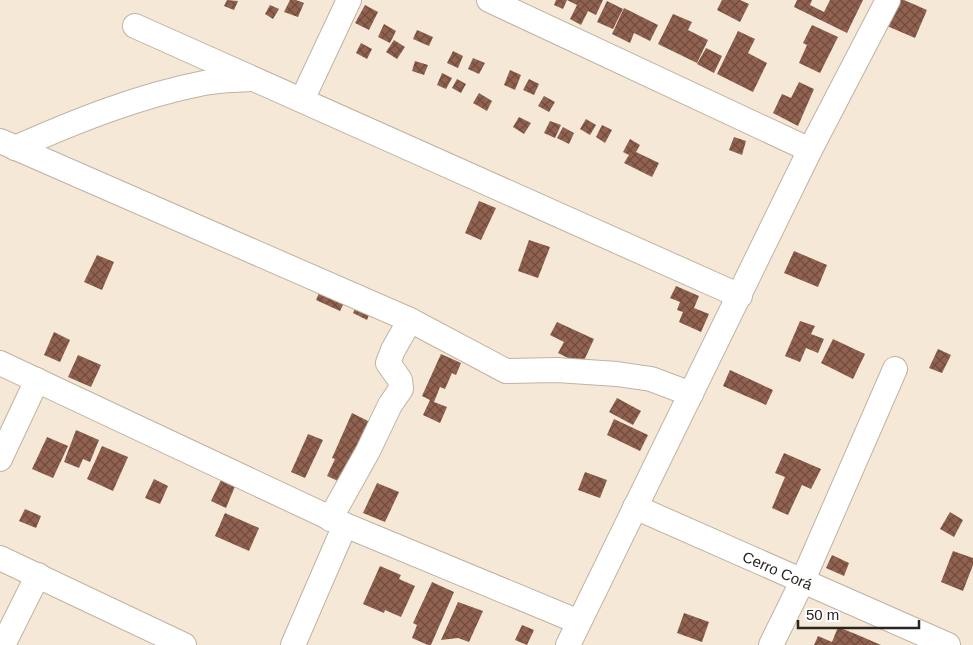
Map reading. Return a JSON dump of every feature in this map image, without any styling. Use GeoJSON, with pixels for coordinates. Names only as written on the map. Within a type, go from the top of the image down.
{"type":"FeatureCollection","features":[{"type":"Feature","properties":{"kind":"street"},"geometry":{"type":"LineString","coordinates":[[302,100],[349,0]]}},
{"type":"Feature","properties":{"kind":"street"},"geometry":{"type":"LineString","coordinates":[[489,0],[810,150]]}},
{"type":"Feature","properties":{"kind":"street"},"geometry":{"type":"LineString","coordinates":[[568,645],[810,150],[888,0]]}},
{"type":"Feature","properties":{"kind":"street"},"geometry":{"type":"LineString","coordinates":[[135,26],[740,296]]}},
{"type":"Feature","properties":{"kind":"street"},"geometry":{"type":"LineString","coordinates":[[7,145],[141,98],[206,82],[254,79]]}},
{"type":"Feature","properties":{"kind":"street"},"geometry":{"type":"LineString","coordinates":[[7,145],[410,320],[506,371],[557,370],[617,374],[651,379],[691,394]]}},
{"type":"Feature","properties":{"kind":"street"},"geometry":{"type":"LineString","coordinates":[[293,645],[337,522],[390,405],[401,389],[400,380],[390,369],[388,363],[410,320]]}},
{"type":"Feature","properties":{"kind":"street"},"geometry":{"type":"LineString","coordinates":[[0,363],[337,522],[579,622]]}},
{"type":"Feature","properties":{"kind":"street"},"geometry":{"type":"LineString","coordinates":[[770,645],[802,582],[895,369]]}},
{"type":"Feature","properties":{"kind":"street"},"geometry":{"type":"LineString","coordinates":[[0,459],[37,380]]}},
{"type":"Feature","properties":{"kind":"street","name":"Cerro Corá"},"geometry":{"type":"LineString","coordinates":[[635,507],[948,645]]}},
{"type":"Feature","properties":{"kind":"street"},"geometry":{"type":"LineString","coordinates":[[0,558],[184,645]]}},
{"type":"Feature","properties":{"kind":"street"},"geometry":{"type":"LineString","coordinates":[[3,645],[38,575]]}},
{"type":"Feature","properties":{"kind":"building"},"geometry":{"type":"Polygon","coordinates":[[[227,0],[238,1],[234,10],[224,6],[227,0]]]}},
{"type":"Feature","properties":{"kind":"building"},"geometry":{"type":"Polygon","coordinates":[[[290,0],[304,3],[298,17],[284,12],[290,0]]]}},
{"type":"Feature","properties":{"kind":"building"},"geometry":{"type":"Polygon","coordinates":[[[556,0],[567,0],[563,9],[554,5],[556,0]]]}},
{"type":"Feature","properties":{"kind":"building"},"geometry":{"type":"Polygon","coordinates":[[[567,0],[603,0],[596,15],[588,11],[581,25],[570,19],[577,5],[567,0]]]}},
{"type":"Feature","properties":{"kind":"building"},"geometry":{"type":"Polygon","coordinates":[[[722,0],[740,0],[749,4],[740,22],[717,10],[722,0]]]}},
{"type":"Feature","properties":{"kind":"building"},"geometry":{"type":"Polygon","coordinates":[[[797,0],[812,0],[810,5],[824,12],[830,0],[863,0],[847,33],[794,7],[797,0]]]}},
{"type":"Feature","properties":{"kind":"building"},"geometry":{"type":"Polygon","coordinates":[[[898,0],[904,0],[927,10],[915,38],[887,26],[898,0]]]}},
{"type":"Feature","properties":{"kind":"building"},"geometry":{"type":"Polygon","coordinates":[[[607,1],[623,9],[613,29],[597,22],[607,1]]]}},
{"type":"Feature","properties":{"kind":"building"},"geometry":{"type":"Polygon","coordinates":[[[270,5],[279,9],[273,19],[265,14],[270,5]]]}},
{"type":"Feature","properties":{"kind":"building"},"geometry":{"type":"Polygon","coordinates":[[[365,5],[378,12],[369,30],[355,23],[365,5]]]}},
{"type":"Feature","properties":{"kind":"building"},"geometry":{"type":"Polygon","coordinates":[[[624,8],[658,25],[650,41],[634,33],[630,43],[612,34],[624,8]]]}},
{"type":"Feature","properties":{"kind":"building"},"geometry":{"type":"Polygon","coordinates":[[[673,14],[692,22],[688,30],[708,40],[697,63],[658,44],[673,14]]]}},
{"type":"Feature","properties":{"kind":"building"},"geometry":{"type":"Polygon","coordinates":[[[384,24],[396,31],[390,43],[378,37],[384,24]]]}},
{"type":"Feature","properties":{"kind":"building"},"geometry":{"type":"Polygon","coordinates":[[[812,25],[838,37],[820,73],[799,63],[807,45],[803,43],[812,25]]]}},
{"type":"Feature","properties":{"kind":"building"},"geometry":{"type":"Polygon","coordinates":[[[417,30],[433,37],[429,46],[413,39],[417,30]]]}},
{"type":"Feature","properties":{"kind":"building"},"geometry":{"type":"Polygon","coordinates":[[[738,31],[755,39],[748,53],[767,63],[753,92],[717,74],[738,31]]]}},
{"type":"Feature","properties":{"kind":"building"},"geometry":{"type":"Polygon","coordinates":[[[394,40],[405,47],[397,59],[386,52],[394,40]]]}},
{"type":"Feature","properties":{"kind":"building"},"geometry":{"type":"Polygon","coordinates":[[[361,43],[372,49],[367,59],[356,53],[361,43]]]}},
{"type":"Feature","properties":{"kind":"building"},"geometry":{"type":"Polygon","coordinates":[[[706,48],[722,56],[714,73],[697,64],[706,48]]]}},
{"type":"Feature","properties":{"kind":"building"},"geometry":{"type":"Polygon","coordinates":[[[453,51],[463,56],[458,68],[447,63],[453,51]]]}},
{"type":"Feature","properties":{"kind":"building"},"geometry":{"type":"Polygon","coordinates":[[[473,58],[485,63],[479,74],[468,69],[473,58]]]}},
{"type":"Feature","properties":{"kind":"building"},"geometry":{"type":"Polygon","coordinates":[[[415,61],[428,65],[424,75],[412,71],[415,61]]]}},
{"type":"Feature","properties":{"kind":"building"},"geometry":{"type":"Polygon","coordinates":[[[510,70],[521,75],[515,90],[504,85],[510,70]]]}},
{"type":"Feature","properties":{"kind":"building"},"geometry":{"type":"Polygon","coordinates":[[[442,73],[452,78],[446,89],[437,85],[442,73]]]}},
{"type":"Feature","properties":{"kind":"building"},"geometry":{"type":"Polygon","coordinates":[[[457,79],[466,84],[461,93],[452,88],[457,79]]]}},
{"type":"Feature","properties":{"kind":"building"},"geometry":{"type":"Polygon","coordinates":[[[529,79],[539,84],[534,95],[523,90],[529,79]]]}},
{"type":"Feature","properties":{"kind":"building"},"geometry":{"type":"Polygon","coordinates":[[[799,82],[814,89],[798,126],[773,113],[782,94],[791,98],[799,82]]]}},
{"type":"Feature","properties":{"kind":"building"},"geometry":{"type":"Polygon","coordinates":[[[479,93],[492,101],[487,111],[473,103],[479,93]]]}},
{"type":"Feature","properties":{"kind":"building"},"geometry":{"type":"Polygon","coordinates":[[[544,96],[555,102],[549,112],[538,106],[544,96]]]}},
{"type":"Feature","properties":{"kind":"building"},"geometry":{"type":"Polygon","coordinates":[[[519,117],[531,123],[524,134],[513,127],[519,117]]]}},
{"type":"Feature","properties":{"kind":"building"},"geometry":{"type":"Polygon","coordinates":[[[586,119],[596,125],[590,135],[580,129],[586,119]]]}},
{"type":"Feature","properties":{"kind":"building"},"geometry":{"type":"Polygon","coordinates":[[[550,121],[561,125],[555,138],[544,133],[550,121]]]}},
{"type":"Feature","properties":{"kind":"building"},"geometry":{"type":"Polygon","coordinates":[[[602,125],[612,130],[605,143],[596,137],[602,125]]]}},
{"type":"Feature","properties":{"kind":"building"},"geometry":{"type":"Polygon","coordinates":[[[563,127],[574,133],[569,144],[557,138],[563,127]]]}},
{"type":"Feature","properties":{"kind":"building"},"geometry":{"type":"Polygon","coordinates":[[[734,137],[746,141],[742,155],[729,150],[734,137]]]}},
{"type":"Feature","properties":{"kind":"building"},"geometry":{"type":"Polygon","coordinates":[[[630,139],[640,145],[636,152],[659,163],[652,177],[624,163],[629,155],[623,152],[630,139]]]}},
{"type":"Feature","properties":{"kind":"building"},"geometry":{"type":"Polygon","coordinates":[[[479,201],[496,208],[481,240],[465,233],[479,201]]]}},
{"type":"Feature","properties":{"kind":"building"},"geometry":{"type":"Polygon","coordinates":[[[529,240],[550,247],[538,278],[518,271],[529,240]]]}},
{"type":"Feature","properties":{"kind":"building"},"geometry":{"type":"Polygon","coordinates":[[[794,251],[827,265],[818,287],[784,273],[794,251]]]}},
{"type":"Feature","properties":{"kind":"building"},"geometry":{"type":"Polygon","coordinates":[[[97,255],[114,262],[102,290],[84,282],[97,255]]]}},
{"type":"Feature","properties":{"kind":"building"},"geometry":{"type":"Polygon","coordinates":[[[323,284],[348,295],[340,311],[316,300],[323,284]]]}},
{"type":"Feature","properties":{"kind":"building"},"geometry":{"type":"Polygon","coordinates":[[[676,286],[699,296],[694,308],[709,314],[701,332],[679,322],[683,312],[677,310],[680,302],[670,298],[676,286]]]}},
{"type":"Feature","properties":{"kind":"building"},"geometry":{"type":"Polygon","coordinates":[[[359,299],[373,305],[367,320],[353,313],[359,299]]]}},
{"type":"Feature","properties":{"kind":"building"},"geometry":{"type":"Polygon","coordinates":[[[800,321],[815,326],[811,334],[824,339],[818,353],[806,348],[800,362],[785,356],[800,321]]]}},
{"type":"Feature","properties":{"kind":"building"},"geometry":{"type":"Polygon","coordinates":[[[557,322],[594,339],[582,365],[558,353],[564,342],[550,335],[557,322]]]}},
{"type":"Feature","properties":{"kind":"building"},"geometry":{"type":"Polygon","coordinates":[[[54,332],[70,340],[60,362],[44,355],[54,332]]]}},
{"type":"Feature","properties":{"kind":"building"},"geometry":{"type":"Polygon","coordinates":[[[833,339],[865,354],[853,379],[821,363],[833,339]]]}},
{"type":"Feature","properties":{"kind":"building"},"geometry":{"type":"Polygon","coordinates":[[[938,349],[951,355],[942,373],[929,368],[938,349]]]}},
{"type":"Feature","properties":{"kind":"building"},"geometry":{"type":"Polygon","coordinates":[[[441,354],[461,363],[456,375],[452,373],[445,389],[440,387],[434,402],[447,407],[440,423],[423,415],[430,400],[422,396],[441,354]]]}},
{"type":"Feature","properties":{"kind":"building"},"geometry":{"type":"Polygon","coordinates":[[[78,355],[101,365],[91,387],[68,377],[78,355]]]}},
{"type":"Feature","properties":{"kind":"building"},"geometry":{"type":"Polygon","coordinates":[[[730,370],[773,390],[766,405],[723,386],[730,370]]]}},
{"type":"Feature","properties":{"kind":"building"},"geometry":{"type":"Polygon","coordinates":[[[617,398],[641,411],[633,425],[609,412],[617,398]]]}},
{"type":"Feature","properties":{"kind":"building"},"geometry":{"type":"Polygon","coordinates":[[[352,413],[372,423],[354,467],[346,464],[338,481],[327,476],[335,459],[332,458],[352,413]]]}},
{"type":"Feature","properties":{"kind":"building"},"geometry":{"type":"Polygon","coordinates":[[[614,419],[648,435],[640,451],[607,435],[614,419]]]}},
{"type":"Feature","properties":{"kind":"building"},"geometry":{"type":"Polygon","coordinates":[[[76,430],[99,440],[90,462],[83,459],[79,468],[64,462],[76,430]]]}},
{"type":"Feature","properties":{"kind":"building"},"geometry":{"type":"Polygon","coordinates":[[[308,434],[323,440],[305,478],[291,472],[308,434]]]}},
{"type":"Feature","properties":{"kind":"building"},"geometry":{"type":"Polygon","coordinates":[[[47,437],[68,446],[53,478],[32,469],[47,437]]]}},
{"type":"Feature","properties":{"kind":"building"},"geometry":{"type":"Polygon","coordinates":[[[102,446],[128,457],[113,491],[87,479],[102,446]]]}},
{"type":"Feature","properties":{"kind":"building"},"geometry":{"type":"Polygon","coordinates":[[[784,453],[821,469],[811,489],[802,485],[788,515],[772,508],[785,477],[775,473],[784,453]]]}},
{"type":"Feature","properties":{"kind":"building"},"geometry":{"type":"Polygon","coordinates":[[[585,472],[607,480],[600,498],[578,490],[585,472]]]}},
{"type":"Feature","properties":{"kind":"building"},"geometry":{"type":"Polygon","coordinates":[[[222,478],[236,484],[226,508],[211,501],[222,478]]]}},
{"type":"Feature","properties":{"kind":"building"},"geometry":{"type":"Polygon","coordinates":[[[154,479],[168,486],[160,504],[145,498],[154,479]]]}},
{"type":"Feature","properties":{"kind":"building"},"geometry":{"type":"Polygon","coordinates":[[[377,483],[399,492],[385,522],[363,513],[377,483]]]}},
{"type":"Feature","properties":{"kind":"building"},"geometry":{"type":"Polygon","coordinates":[[[25,509],[41,516],[36,528],[19,521],[25,509]]]}},
{"type":"Feature","properties":{"kind":"building"},"geometry":{"type":"Polygon","coordinates":[[[950,512],[963,520],[954,537],[940,529],[950,512]]]}},
{"type":"Feature","properties":{"kind":"building"},"geometry":{"type":"Polygon","coordinates":[[[225,513],[259,528],[249,551],[215,536],[225,513]]]}},
{"type":"Feature","properties":{"kind":"building"},"geometry":{"type":"Polygon","coordinates":[[[953,551],[973,558],[973,565],[963,591],[941,582],[953,551]]]}},
{"type":"Feature","properties":{"kind":"building"},"geometry":{"type":"Polygon","coordinates":[[[832,555],[849,563],[844,576],[826,568],[832,555]]]}},
{"type":"Feature","properties":{"kind":"building"},"geometry":{"type":"Polygon","coordinates":[[[380,566],[401,575],[399,579],[415,586],[401,617],[385,610],[384,613],[363,604],[380,566]]]}},
{"type":"Feature","properties":{"kind":"building"},"geometry":{"type":"Polygon","coordinates":[[[432,582],[454,592],[431,645],[428,645],[412,638],[417,625],[413,623],[432,582]]]}},
{"type":"Feature","properties":{"kind":"building"},"geometry":{"type":"Polygon","coordinates":[[[458,602],[483,611],[469,642],[458,638],[441,640],[458,602]]]}},
{"type":"Feature","properties":{"kind":"building"},"geometry":{"type":"Polygon","coordinates":[[[684,613],[709,622],[702,642],[677,633],[684,613]]]}},
{"type":"Feature","properties":{"kind":"building"},"geometry":{"type":"Polygon","coordinates":[[[522,625],[534,630],[527,645],[515,640],[522,625]]]}},
{"type":"Feature","properties":{"kind":"building"},"geometry":{"type":"Polygon","coordinates":[[[838,627],[881,645],[814,645],[818,636],[832,642],[838,627]]]}}]}
